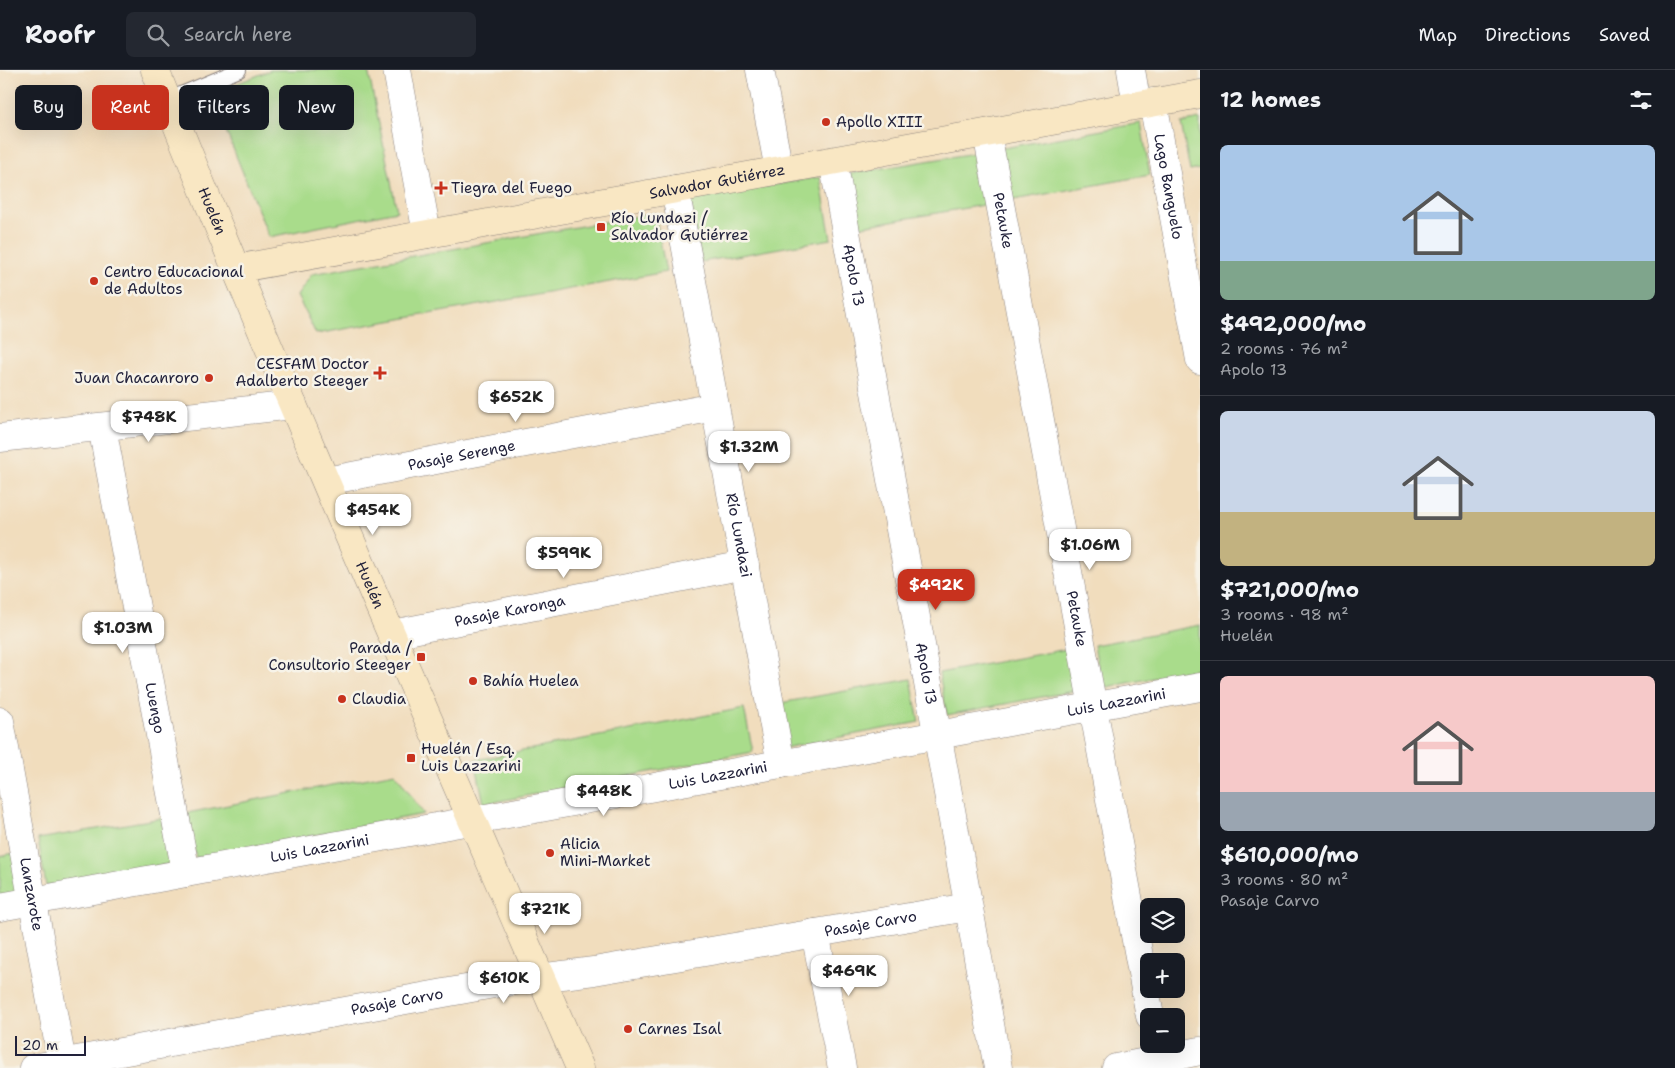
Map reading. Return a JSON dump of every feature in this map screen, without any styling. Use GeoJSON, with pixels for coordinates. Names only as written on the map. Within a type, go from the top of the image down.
{"type":"FeatureCollection","features":[{"type":"Feature","properties":{"kind":"main road","name":"Huelén"},"geometry":{"type":"LineString","coordinates":[[155,70],[161,85]]}},
{"type":"Feature","properties":{"kind":"main road","name":"Salvador Gutiérrez"},"geometry":{"type":"LineString","coordinates":[[235,269],[1200,94]]}},
{"type":"Feature","properties":{"kind":"main road","name":"Huelén"},"geometry":{"type":"LineString","coordinates":[[169,105],[235,269],[293,405],[580,1068]]}},
{"type":"Feature","properties":{"kind":"street"},"geometry":{"type":"LineString","coordinates":[[397,70],[427,234]]}},
{"type":"Feature","properties":{"kind":"street"},"geometry":{"type":"LineString","coordinates":[[760,70],[778,170]]}},
{"type":"Feature","properties":{"kind":"street","name":"Lago Banguelo"},"geometry":{"type":"LineString","coordinates":[[1131,70],[1145,104],[1196,319],[1200,360]]}},
{"type":"Feature","properties":{"kind":"street","name":"Petauke"},"geometry":{"type":"LineString","coordinates":[[987,133],[1149,1008]]}},
{"type":"Feature","properties":{"kind":"street","name":"Apolo 13"},"geometry":{"type":"LineString","coordinates":[[833,161],[998,1068]]}},
{"type":"Feature","properties":{"kind":"street","name":"Río Lundazi"},"geometry":{"type":"LineString","coordinates":[[675,189],[781,764]]}},
{"type":"Feature","properties":{"kind":"street"},"geometry":{"type":"LineString","coordinates":[[0,438],[293,405]]}},
{"type":"Feature","properties":{"kind":"street","name":"Pasaje Serenge"},"geometry":{"type":"LineString","coordinates":[[326,481],[715,407]]}},
{"type":"Feature","properties":{"kind":"street","name":"Luengo"},"geometry":{"type":"LineString","coordinates":[[102,427],[186,872]]}},
{"type":"Feature","properties":{"kind":"street","name":"Pasaje Karonga"},"geometry":{"type":"LineString","coordinates":[[392,634],[744,565]]}},
{"type":"Feature","properties":{"kind":"street","name":"Luis Lazzarini"},"geometry":{"type":"LineString","coordinates":[[0,907],[472,819],[1200,688]]}},
{"type":"Feature","properties":{"kind":"street","name":"Lanzarote"},"geometry":{"type":"LineString","coordinates":[[0,721],[63,1065]]}},
{"type":"Feature","properties":{"kind":"street","name":"Pasaje Carvo"},"geometry":{"type":"LineString","coordinates":[[33,1068],[63,1065],[499,983],[594,971],[968,907]]}},
{"type":"Feature","properties":{"kind":"street"},"geometry":{"type":"LineString","coordinates":[[816,933],[842,1068]]}},
{"type":"Feature","properties":{"kind":"street"},"geometry":{"type":"LineString","coordinates":[[1116,1068],[1158,1057],[1200,1051]]}},
{"type":"Feature","properties":{"kind":"lane"},"geometry":{"type":"LineString","coordinates":[[169,99],[239,70]]}},
{"type":"Feature","properties":{"kind":"green space"},"geometry":{"type":"Polygon","coordinates":[[[271,70],[368,70],[397,211],[269,237],[226,130],[269,130],[269,85],[234,85],[271,70]]]}},
{"type":"Feature","properties":{"kind":"green space"},"geometry":{"type":"Polygon","coordinates":[[[1200,119],[1200,169],[1190,171],[1181,123],[1200,119]]]}},
{"type":"Feature","properties":{"kind":"green space"},"geometry":{"type":"Polygon","coordinates":[[[1141,123],[1150,175],[1008,201],[998,149],[1141,123]]]}},
{"type":"Feature","properties":{"kind":"green space"},"geometry":{"type":"Polygon","coordinates":[[[981,152],[989,204],[857,227],[848,174],[981,152]]]}},
{"type":"Feature","properties":{"kind":"green space"},"geometry":{"type":"Polygon","coordinates":[[[820,177],[831,239],[701,262],[690,200],[820,177]]]}},
{"type":"Feature","properties":{"kind":"green space"},"geometry":{"type":"Polygon","coordinates":[[[655,213],[666,272],[316,334],[297,296],[312,274],[655,213]]]}},
{"type":"Feature","properties":{"kind":"green space"},"geometry":{"type":"Polygon","coordinates":[[[1200,625],[1200,669],[1102,688],[1094,645],[1200,625]]]}},
{"type":"Feature","properties":{"kind":"green space"},"geometry":{"type":"Polygon","coordinates":[[[1072,648],[1079,690],[947,715],[939,673],[1072,648]]]}},
{"type":"Feature","properties":{"kind":"green space"},"geometry":{"type":"Polygon","coordinates":[[[911,679],[919,722],[784,748],[775,704],[911,679]]]}},
{"type":"Feature","properties":{"kind":"green space"},"geometry":{"type":"Polygon","coordinates":[[[744,708],[753,752],[484,804],[475,760],[744,708]]]}},
{"type":"Feature","properties":{"kind":"green space"},"geometry":{"type":"Polygon","coordinates":[[[395,773],[424,814],[196,858],[187,813],[395,773]]]}},
{"type":"Feature","properties":{"kind":"green space"},"geometry":{"type":"Polygon","coordinates":[[[162,818],[170,864],[46,886],[38,839],[162,818]]]}},
{"type":"Feature","properties":{"kind":"green space"},"geometry":{"type":"Polygon","coordinates":[[[14,853],[21,893],[0,897],[0,856],[14,853]]]}},
{"type":"Feature","properties":{"kind":"place","name":"Apollo XIII"},"geometry":{"type":"Point","coordinates":[826,122]}},
{"type":"Feature","properties":{"kind":"place","name":"Tiegra del Fuego"},"geometry":{"type":"Point","coordinates":[441,188]}},
{"type":"Feature","properties":{"kind":"place","name":"Río Lundazi / Salvador Gutiérrez"},"geometry":{"type":"Point","coordinates":[601,227]}},
{"type":"Feature","properties":{"kind":"place","name":"Centro Educacional de Adultos"},"geometry":{"type":"Point","coordinates":[94,281]}},
{"type":"Feature","properties":{"kind":"place","name":"CESFAM Doctor Adalberto Steeger"},"geometry":{"type":"Point","coordinates":[380,373]}},
{"type":"Feature","properties":{"kind":"place","name":"Juan Chacanroro"},"geometry":{"type":"Point","coordinates":[209,378]}},
{"type":"Feature","properties":{"kind":"place","name":"Parada / Consultorio Steeger"},"geometry":{"type":"Point","coordinates":[421,657]}},
{"type":"Feature","properties":{"kind":"place","name":"Bahía Huelea"},"geometry":{"type":"Point","coordinates":[473,681]}},
{"type":"Feature","properties":{"kind":"place","name":"Claudia"},"geometry":{"type":"Point","coordinates":[342,699]}},
{"type":"Feature","properties":{"kind":"place","name":"Huelén / Esq. Luis Lazzarini"},"geometry":{"type":"Point","coordinates":[411,758]}},
{"type":"Feature","properties":{"kind":"place","name":"Alicia Mini-Market"},"geometry":{"type":"Point","coordinates":[550,853]}},
{"type":"Feature","properties":{"kind":"place","name":"Carnes Isal"},"geometry":{"type":"Point","coordinates":[628,1029]}}]}
